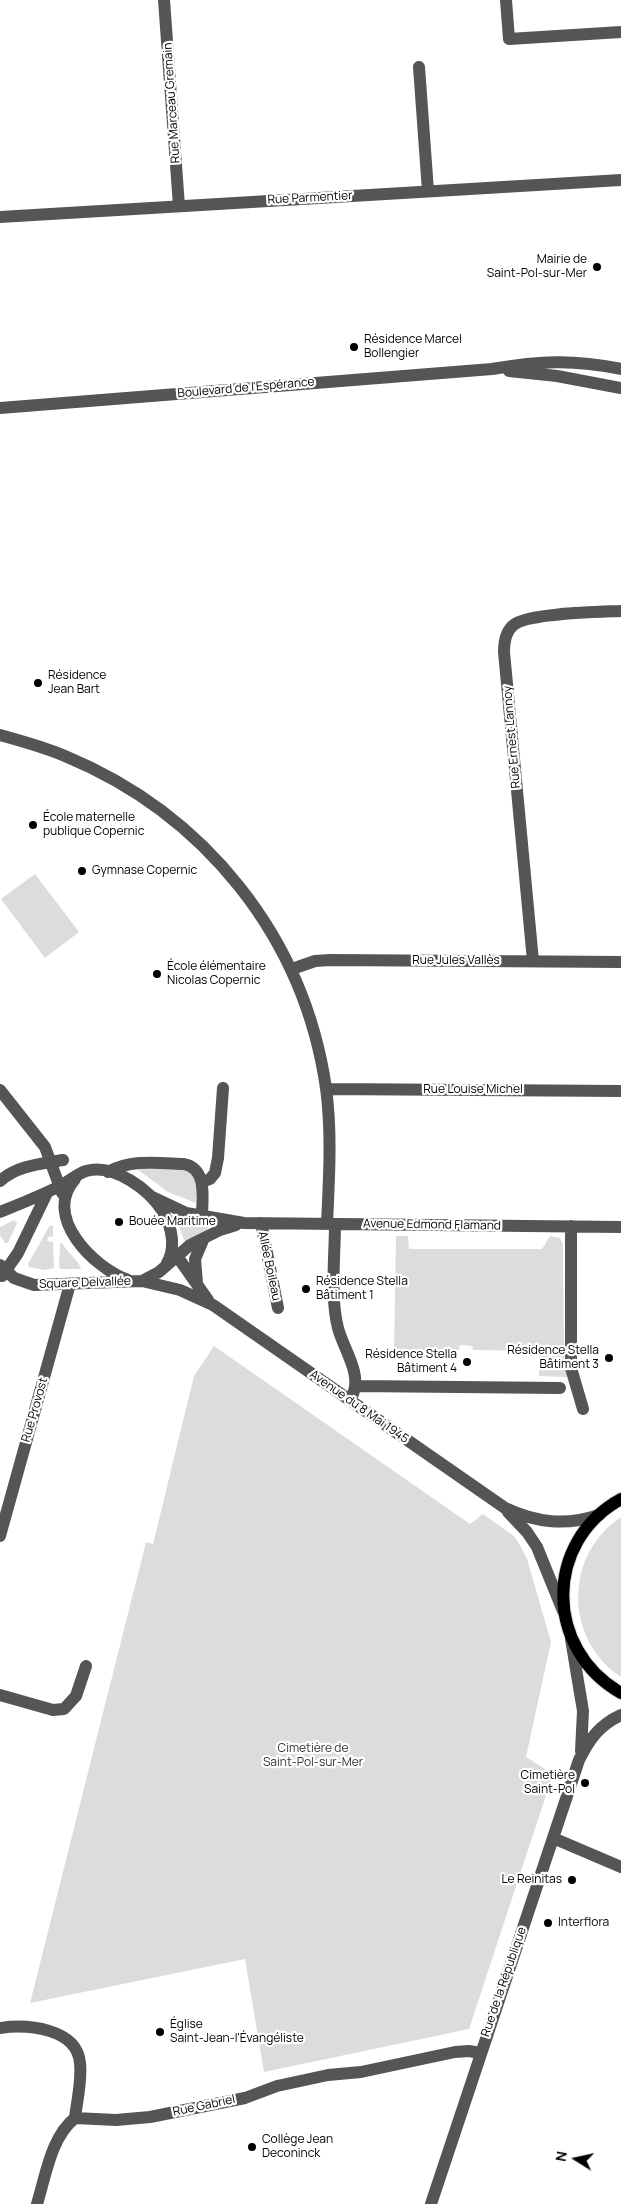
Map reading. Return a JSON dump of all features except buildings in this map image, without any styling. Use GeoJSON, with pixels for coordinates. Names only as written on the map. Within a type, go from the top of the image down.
{"type":"FeatureCollection","features":[{"type":"Feature","properties":{"kind":"main road"},"geometry":{"type":"LineString","coordinates":[[621,1499],[599,1515],[582,1535],[568,1563],[563,1594],[565,1615],[570,1635],[588,1667],[603,1682],[621,1693]]}},
{"type":"Feature","properties":{"kind":"street","name":"Rue Marceau Gremain"},"geometry":{"type":"LineString","coordinates":[[164,0],[180,206]]}},
{"type":"Feature","properties":{"kind":"street"},"geometry":{"type":"LineString","coordinates":[[506,0],[509,39],[621,32]]}},
{"type":"Feature","properties":{"kind":"street"},"geometry":{"type":"LineString","coordinates":[[419,68],[428,191]]}},
{"type":"Feature","properties":{"kind":"street","name":"Rue Parmentier"},"geometry":{"type":"LineString","coordinates":[[0,217],[621,180]]}},
{"type":"Feature","properties":{"kind":"street","name":"Boulevard de l'Espérance"},"geometry":{"type":"LineString","coordinates":[[0,408],[492,369],[527,363],[586,362],[621,368]]}},
{"type":"Feature","properties":{"kind":"street","name":"Boulevard de l'Espérance"},"geometry":{"type":"LineString","coordinates":[[492,369],[557,376],[621,388]]}},
{"type":"Feature","properties":{"kind":"street","name":"Rue Ernest Lannoy"},"geometry":{"type":"LineString","coordinates":[[533,961],[504,652],[505,639],[512,627],[527,619],[621,610]]}},
{"type":"Feature","properties":{"kind":"street"},"geometry":{"type":"LineString","coordinates":[[0,735],[38,746],[76,761],[128,788],[164,813],[200,844],[233,879],[264,920],[292,970],[312,1022],[326,1089],[337,1323],[355,1375],[356,1386],[350,1401]]}},
{"type":"Feature","properties":{"kind":"street","name":"Rue Jules Vallès"},"geometry":{"type":"LineString","coordinates":[[292,970],[315,961],[330,960],[621,962]]}},
{"type":"Feature","properties":{"kind":"street"},"geometry":{"type":"LineString","coordinates":[[202,1182],[210,1179],[217,1168],[223,1088]]}},
{"type":"Feature","properties":{"kind":"street","name":"Rue Louise Michel"},"geometry":{"type":"LineString","coordinates":[[326,1089],[621,1092]]}},
{"type":"Feature","properties":{"kind":"street"},"geometry":{"type":"LineString","coordinates":[[0,1090],[58,1161]]}},
{"type":"Feature","properties":{"kind":"street"},"geometry":{"type":"LineString","coordinates":[[0,1181],[18,1169],[58,1161],[127,1179],[150,1196],[172,1208],[202,1217],[244,1223]]}},
{"type":"Feature","properties":{"kind":"street","name":"Square Delvallée"},"geometry":{"type":"LineString","coordinates":[[58,1161],[60,1186],[71,1231],[91,1256],[117,1275],[180,1290],[213,1305]]}},
{"type":"Feature","properties":{"kind":"street"},"geometry":{"type":"LineString","coordinates":[[0,1212],[60,1186],[83,1172],[102,1171],[130,1163],[184,1164],[197,1170],[202,1182],[202,1217]]}},
{"type":"Feature","properties":{"kind":"street"},"geometry":{"type":"LineString","coordinates":[[65,1206],[68,1190],[76,1178]]}},
{"type":"Feature","properties":{"kind":"street","name":"Square Delvallée"},"geometry":{"type":"LineString","coordinates":[[47,1192],[26,1237],[2,1271],[28,1284],[140,1281],[155,1275],[174,1252],[224,1228],[244,1223]]}},
{"type":"Feature","properties":{"kind":"street"},"geometry":{"type":"LineString","coordinates":[[150,1196],[167,1218],[174,1252],[198,1288],[213,1305]]}},
{"type":"Feature","properties":{"kind":"street","name":"Avenue Edmond Flamand"},"geometry":{"type":"LineString","coordinates":[[244,1223],[621,1227]]}},
{"type":"Feature","properties":{"kind":"street","name":"Allée Boileau"},"geometry":{"type":"LineString","coordinates":[[260,1224],[278,1308]]}},
{"type":"Feature","properties":{"kind":"street"},"geometry":{"type":"LineString","coordinates":[[571,1226],[571,1368],[583,1410]]}},
{"type":"Feature","properties":{"kind":"street"},"geometry":{"type":"LineString","coordinates":[[198,1288],[194,1265],[198,1249],[204,1237]]}},
{"type":"Feature","properties":{"kind":"street","name":"Rue Provost"},"geometry":{"type":"LineString","coordinates":[[0,1536],[70,1284]]}},
{"type":"Feature","properties":{"kind":"street","name":"Avenue du 8 Mai 1945"},"geometry":{"type":"LineString","coordinates":[[213,1305],[505,1508],[525,1516],[554,1522],[580,1521],[599,1515]]}},
{"type":"Feature","properties":{"kind":"street"},"geometry":{"type":"LineString","coordinates":[[356,1386],[560,1388]]}},
{"type":"Feature","properties":{"kind":"street","name":"Avenue du 8 Mai 1945"},"geometry":{"type":"LineString","coordinates":[[505,1508],[527,1532],[537,1547],[565,1615]]}},
{"type":"Feature","properties":{"kind":"street","name":"Rue de la République"},"geometry":{"type":"LineString","coordinates":[[431,2204],[579,1760],[583,1711],[570,1635]]}},
{"type":"Feature","properties":{"kind":"street"},"geometry":{"type":"LineString","coordinates":[[0,1696],[53,1710],[64,1709],[76,1696],[86,1666]]}},
{"type":"Feature","properties":{"kind":"street","name":"Rue de la République"},"geometry":{"type":"LineString","coordinates":[[579,1760],[594,1734],[608,1721],[621,1715]]}},
{"type":"Feature","properties":{"kind":"street"},"geometry":{"type":"LineString","coordinates":[[553,1838],[621,1867]]}},
{"type":"Feature","properties":{"kind":"street"},"geometry":{"type":"LineString","coordinates":[[0,2028],[23,2025],[58,2035],[72,2046],[80,2063],[75,2118],[65,2127],[58,2138],[37,2204]]}},
{"type":"Feature","properties":{"kind":"street","name":"Rue Gabriel"},"geometry":{"type":"LineString","coordinates":[[75,2118],[116,2120],[150,2117],[245,2098],[277,2086],[328,2074],[361,2072],[459,2051],[480,2053]]}},
{"type":"Feature","properties":{"kind":"green space"},"geometry":{"type":"Polygon","coordinates":[[[35,874],[79,932],[45,958],[1,899],[35,874]]]}},
{"type":"Feature","properties":{"kind":"green space"},"geometry":{"type":"Polygon","coordinates":[[[137,1169],[185,1169],[190,1171],[196,1183],[196,1203],[168,1192],[137,1169]]]}},
{"type":"Feature","properties":{"kind":"green space"},"geometry":{"type":"Polygon","coordinates":[[[179,1218],[207,1225],[208,1229],[185,1242],[177,1222],[179,1218]]]}},
{"type":"Feature","properties":{"kind":"green space"},"geometry":{"type":"Polygon","coordinates":[[[14,1220],[17,1223],[8,1243],[5,1243],[0,1235],[0,1227],[14,1220]]]}},
{"type":"Feature","properties":{"kind":"green space"},"geometry":{"type":"Polygon","coordinates":[[[50,1225],[53,1226],[53,1236],[48,1237],[47,1241],[53,1242],[54,1268],[45,1270],[29,1267],[28,1264],[50,1225]]]}},
{"type":"Feature","properties":{"kind":"green space"},"geometry":{"type":"Polygon","coordinates":[[[396,1236],[408,1236],[409,1249],[542,1249],[550,1236],[560,1238],[563,1244],[564,1361],[568,1377],[539,1376],[539,1351],[473,1350],[472,1346],[460,1345],[459,1350],[394,1350],[396,1236]]]}},
{"type":"Feature","properties":{"kind":"green space"},"geometry":{"type":"Polygon","coordinates":[[[60,1243],[62,1243],[81,1269],[61,1269],[59,1267],[60,1243]]]}},
{"type":"Feature","properties":{"kind":"green space","name":"Cimetière de Saint-Pol-sur-Mer"},"geometry":{"type":"Polygon","coordinates":[[[214,1346],[470,1524],[483,1514],[514,1536],[527,1559],[551,1642],[526,1757],[553,1774],[469,2029],[264,2072],[245,1959],[30,2003],[146,1542],[153,1544],[194,1376],[214,1346]]]}},
{"type":"Feature","properties":{"kind":"green space"},"geometry":{"type":"Polygon","coordinates":[[[621,1517],[621,1677],[602,1661],[589,1641],[581,1620],[578,1597],[581,1574],[589,1553],[602,1533],[621,1517]]]}},
{"type":"Feature","properties":{"kind":"place","name":"Mairie de Saint-Pol-sur-Mer"},"geometry":{"type":"Point","coordinates":[597,267]}},
{"type":"Feature","properties":{"kind":"place","name":"Résidence Marcel Bollengier"},"geometry":{"type":"Point","coordinates":[354,347]}},
{"type":"Feature","properties":{"kind":"place","name":"Résidence Jean Bart"},"geometry":{"type":"Point","coordinates":[38,683]}},
{"type":"Feature","properties":{"kind":"place","name":"École maternelle publique Copernic"},"geometry":{"type":"Point","coordinates":[33,825]}},
{"type":"Feature","properties":{"kind":"place","name":"Gymnase Copernic"},"geometry":{"type":"Point","coordinates":[82,871]}},
{"type":"Feature","properties":{"kind":"place","name":"École élémentaire Nicolas Copernic"},"geometry":{"type":"Point","coordinates":[157,974]}},
{"type":"Feature","properties":{"kind":"place","name":"Bouée Maritime"},"geometry":{"type":"Point","coordinates":[119,1222]}},
{"type":"Feature","properties":{"kind":"place","name":"Résidence Stella Bâtiment 1"},"geometry":{"type":"Point","coordinates":[306,1289]}},
{"type":"Feature","properties":{"kind":"place","name":"Résidence Stella Bâtiment 3"},"geometry":{"type":"Point","coordinates":[609,1358]}},
{"type":"Feature","properties":{"kind":"place","name":"Résidence Stella Bâtiment 4"},"geometry":{"type":"Point","coordinates":[467,1362]}},
{"type":"Feature","properties":{"kind":"place","name":"Cimetière Saint-Pol"},"geometry":{"type":"Point","coordinates":[585,1783]}},
{"type":"Feature","properties":{"kind":"place","name":"Le Reinitas"},"geometry":{"type":"Point","coordinates":[572,1880]}},
{"type":"Feature","properties":{"kind":"place","name":"Interflora"},"geometry":{"type":"Point","coordinates":[548,1923]}},
{"type":"Feature","properties":{"kind":"place","name":"Église Saint-Jean-l'Évangéliste"},"geometry":{"type":"Point","coordinates":[160,2032]}},
{"type":"Feature","properties":{"kind":"place","name":"Collège Jean Deconinck"},"geometry":{"type":"Point","coordinates":[252,2147]}}]}
